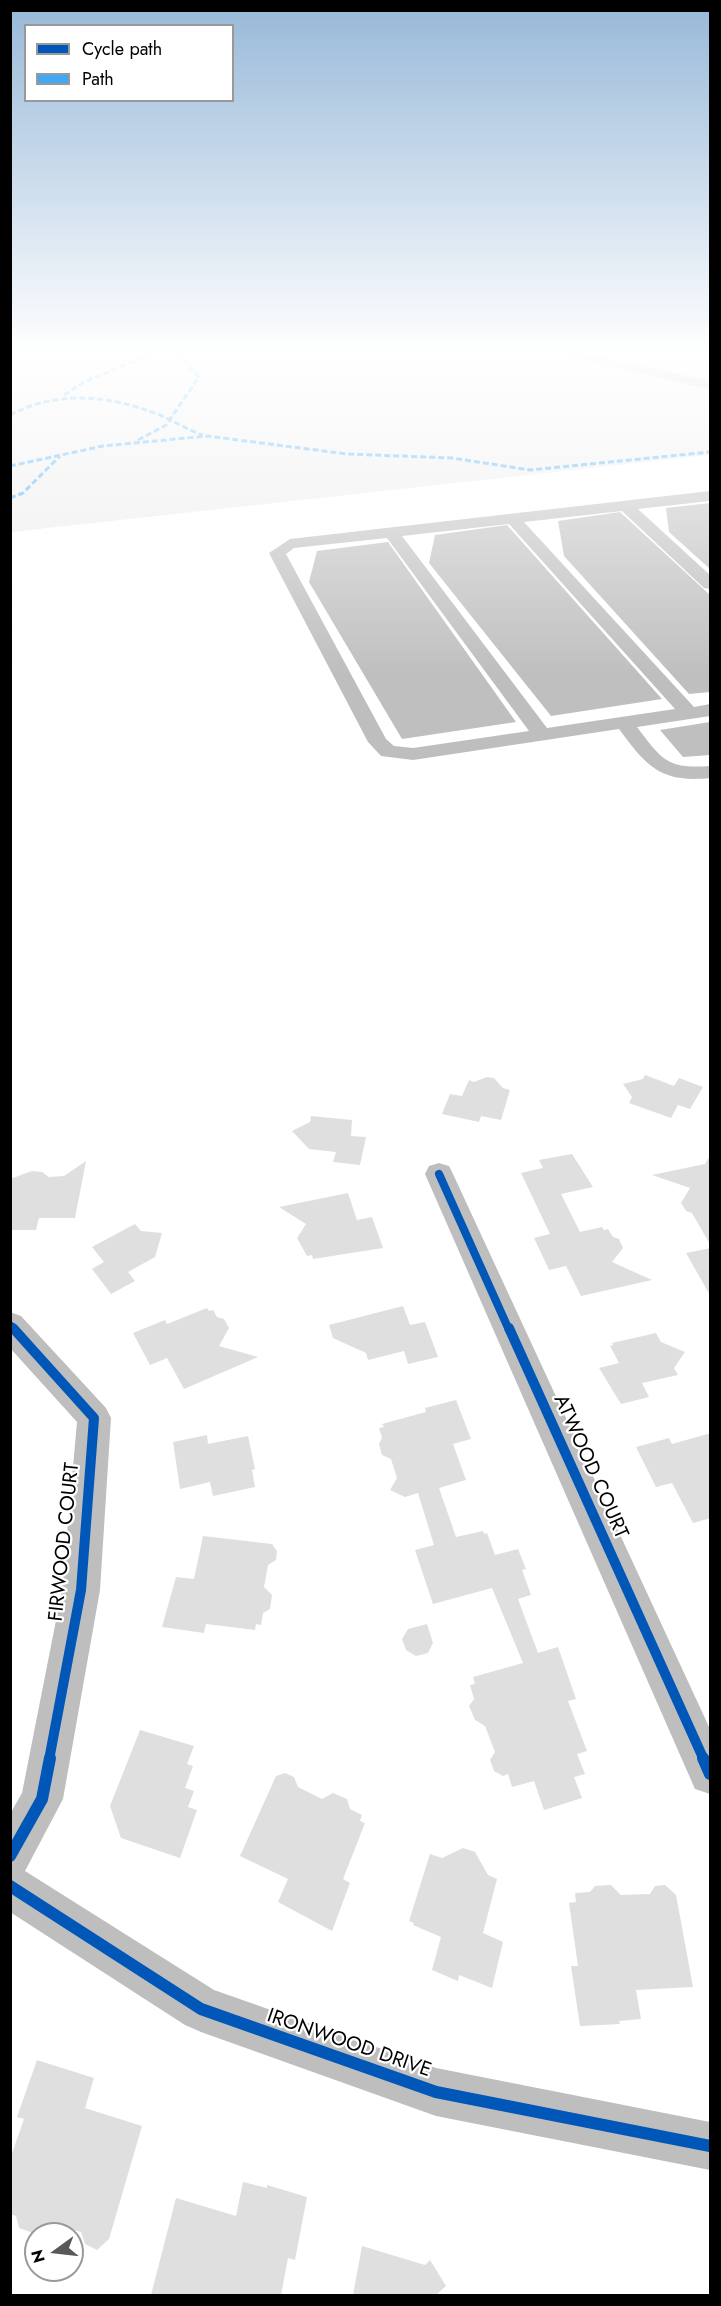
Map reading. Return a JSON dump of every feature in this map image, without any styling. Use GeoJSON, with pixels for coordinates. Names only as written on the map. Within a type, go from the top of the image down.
{"type":"FeatureCollection","features":[{"type":"Feature","properties":{"kind":"street"},"geometry":{"type":"LineString","coordinates":[[711,496],[290,544],[277,553],[384,749],[413,754],[711,710]]}},
{"type":"Feature","properties":{"kind":"street"},"geometry":{"type":"LineString","coordinates":[[626,506],[711,584]]}},
{"type":"Feature","properties":{"kind":"street"},"geometry":{"type":"LineString","coordinates":[[513,519],[689,713]]}},
{"type":"Feature","properties":{"kind":"street"},"geometry":{"type":"LineString","coordinates":[[392,533],[542,735]]}},
{"type":"Feature","properties":{"kind":"street"},"geometry":{"type":"LineString","coordinates":[[624,723],[658,766],[691,775],[711,772]]}},
{"type":"Feature","properties":{"kind":"street","name":"ATWOOD COURT"},"geometry":{"type":"LineString","coordinates":[[439,1174],[711,1774]]}},
{"type":"Feature","properties":{"kind":"street","name":"FIRWOOD COURT"},"geometry":{"type":"LineString","coordinates":[[10,1325],[94,1418],[81,1590],[42,1799],[10,1856]]}},
{"type":"Feature","properties":{"kind":"street","name":"IRONWOOD DRIVE"},"geometry":{"type":"LineString","coordinates":[[10,1886],[201,2009],[436,2092],[711,2146]]}},
{"type":"Feature","properties":{"kind":"shaded area"},"geometry":{"type":"Polygon","coordinates":[[[11,461],[659,461],[11,532],[11,461]]]}},
{"type":"Feature","properties":{"kind":"shaded area"},"geometry":{"type":"Polygon","coordinates":[[[710,503],[710,569],[669,532],[666,508],[710,503]]]}},
{"type":"Feature","properties":{"kind":"shaded area"},"geometry":{"type":"Polygon","coordinates":[[[620,512],[710,595],[710,692],[689,694],[564,556],[558,521],[620,512]]]}},
{"type":"Feature","properties":{"kind":"shaded area"},"geometry":{"type":"Polygon","coordinates":[[[507,525],[662,699],[551,716],[429,563],[435,535],[507,525]]]}},
{"type":"Feature","properties":{"kind":"shaded area"},"geometry":{"type":"Polygon","coordinates":[[[388,542],[516,722],[402,739],[309,582],[317,551],[388,542]]]}},
{"type":"Feature","properties":{"kind":"shaded area"},"geometry":{"type":"Polygon","coordinates":[[[710,722],[710,755],[683,757],[660,730],[710,722]]]}},
{"type":"Feature","properties":{"kind":"building"},"geometry":{"type":"Polygon","coordinates":[[[645,1075],[674,1086],[679,1078],[703,1087],[690,1109],[678,1105],[671,1118],[629,1103],[632,1097],[623,1084],[643,1079],[645,1075]]]}},
{"type":"Feature","properties":{"kind":"building"},"geometry":{"type":"Polygon","coordinates":[[[487,1077],[494,1078],[503,1088],[510,1090],[501,1120],[481,1116],[479,1122],[442,1114],[450,1094],[462,1096],[469,1080],[474,1082],[487,1077]]]}},
{"type":"Feature","properties":{"kind":"building"},"geometry":{"type":"Polygon","coordinates":[[[311,1116],[352,1120],[351,1136],[366,1137],[360,1165],[333,1162],[336,1152],[309,1149],[292,1131],[310,1122],[311,1116]]]}},
{"type":"Feature","properties":{"kind":"building"},"geometry":{"type":"Polygon","coordinates":[[[572,1154],[593,1187],[561,1194],[580,1232],[602,1227],[604,1230],[608,1229],[613,1237],[619,1239],[623,1248],[612,1262],[652,1280],[581,1296],[566,1266],[549,1270],[534,1238],[550,1234],[521,1173],[543,1168],[539,1160],[572,1154]]]}},
{"type":"Feature","properties":{"kind":"building"},"geometry":{"type":"Polygon","coordinates":[[[711,1154],[711,1246],[692,1213],[686,1211],[681,1203],[690,1188],[652,1175],[705,1164],[711,1154]]]}},
{"type":"Feature","properties":{"kind":"building"},"geometry":{"type":"Polygon","coordinates":[[[86,1161],[75,1218],[39,1218],[36,1230],[10,1230],[10,1179],[32,1171],[42,1172],[49,1177],[64,1176],[86,1161]]]}},
{"type":"Feature","properties":{"kind":"building"},"geometry":{"type":"Polygon","coordinates":[[[348,1193],[357,1220],[372,1217],[383,1248],[313,1259],[312,1255],[307,1256],[297,1238],[306,1224],[279,1207],[348,1193]]]}},
{"type":"Feature","properties":{"kind":"building"},"geometry":{"type":"Polygon","coordinates":[[[135,1224],[141,1231],[162,1233],[155,1257],[128,1272],[135,1281],[111,1294],[92,1269],[104,1262],[92,1247],[135,1224]]]}},
{"type":"Feature","properties":{"kind":"building"},"geometry":{"type":"Polygon","coordinates":[[[711,1248],[711,1297],[686,1253],[711,1248]]]}},
{"type":"Feature","properties":{"kind":"building"},"geometry":{"type":"Polygon","coordinates":[[[403,1306],[410,1325],[425,1322],[438,1357],[408,1364],[404,1351],[368,1360],[366,1353],[333,1338],[329,1325],[403,1306]]]}},
{"type":"Feature","properties":{"kind":"building"},"geometry":{"type":"Polygon","coordinates":[[[207,1308],[209,1311],[213,1310],[217,1317],[224,1319],[229,1328],[219,1346],[258,1357],[184,1389],[167,1358],[150,1365],[133,1333],[165,1320],[167,1324],[207,1308]]]}},
{"type":"Feature","properties":{"kind":"building"},"geometry":{"type":"Polygon","coordinates":[[[656,1333],[661,1342],[685,1352],[674,1368],[678,1375],[642,1383],[649,1397],[621,1404],[599,1368],[619,1363],[610,1346],[613,1345],[612,1343],[656,1333]]]}},
{"type":"Feature","properties":{"kind":"building"},"geometry":{"type":"Polygon","coordinates":[[[456,1400],[471,1439],[453,1444],[466,1480],[439,1488],[456,1537],[483,1531],[484,1534],[487,1533],[495,1555],[518,1549],[526,1569],[522,1570],[531,1595],[518,1599],[538,1653],[558,1647],[576,1699],[568,1701],[587,1751],[577,1754],[585,1774],[574,1777],[582,1798],[544,1810],[534,1781],[512,1787],[508,1774],[503,1776],[494,1771],[490,1760],[495,1752],[485,1726],[475,1720],[469,1706],[474,1699],[470,1685],[475,1684],[473,1677],[523,1663],[492,1588],[433,1604],[415,1550],[434,1545],[418,1493],[405,1497],[390,1490],[397,1478],[391,1459],[382,1455],[379,1444],[382,1438],[379,1428],[384,1427],[382,1424],[426,1412],[425,1408],[456,1400]]]}},
{"type":"Feature","properties":{"kind":"building"},"geometry":{"type":"Polygon","coordinates":[[[711,1433],[711,1518],[693,1523],[672,1483],[656,1487],[636,1447],[669,1438],[672,1444],[711,1433]]]}},
{"type":"Feature","properties":{"kind":"building"},"geometry":{"type":"Polygon","coordinates":[[[207,1435],[208,1444],[248,1436],[255,1469],[252,1470],[255,1487],[213,1496],[210,1482],[180,1489],[173,1442],[207,1435]]]}},
{"type":"Feature","properties":{"kind":"building"},"geometry":{"type":"Polygon","coordinates":[[[203,1536],[272,1544],[277,1551],[276,1560],[268,1565],[264,1587],[272,1595],[270,1609],[263,1613],[261,1625],[256,1624],[255,1630],[206,1624],[204,1633],[162,1627],[176,1577],[194,1579],[203,1536]]]}},
{"type":"Feature","properties":{"kind":"building"},"geometry":{"type":"Polygon","coordinates":[[[427,1624],[433,1643],[428,1653],[416,1656],[406,1650],[402,1639],[408,1629],[427,1624]]]}},
{"type":"Feature","properties":{"kind":"building"},"geometry":{"type":"Polygon","coordinates":[[[140,1730],[194,1746],[187,1764],[193,1766],[185,1788],[194,1791],[188,1807],[197,1810],[180,1858],[121,1838],[110,1806],[140,1730]]]}},
{"type":"Feature","properties":{"kind":"building"},"geometry":{"type":"Polygon","coordinates":[[[285,1773],[294,1777],[298,1787],[322,1799],[333,1793],[347,1799],[350,1809],[362,1815],[360,1821],[365,1823],[343,1879],[350,1883],[332,1931],[278,1902],[288,1879],[240,1856],[276,1776],[285,1773]]]}},
{"type":"Feature","properties":{"kind":"building"},"geometry":{"type":"Polygon","coordinates":[[[463,1848],[475,1852],[488,1875],[497,1879],[483,1933],[503,1942],[492,1988],[459,1975],[458,1981],[432,1970],[441,1937],[409,1921],[430,1854],[442,1858],[463,1848]]]}},
{"type":"Feature","properties":{"kind":"building"},"geometry":{"type":"Polygon","coordinates":[[[611,1885],[621,1895],[650,1894],[655,1886],[665,1885],[676,1895],[693,1987],[636,1990],[641,2019],[619,2021],[620,2024],[580,2026],[571,1966],[578,1966],[569,1903],[576,1902],[575,1893],[590,1892],[595,1886],[611,1885]]]}},
{"type":"Feature","properties":{"kind":"building"},"geometry":{"type":"Polygon","coordinates":[[[37,2060],[94,2078],[85,2108],[142,2126],[109,2239],[97,2250],[85,2244],[84,2222],[24,2222],[24,2230],[19,2228],[16,2216],[10,2214],[10,2159],[24,2119],[17,2117],[37,2060]]]}},
{"type":"Feature","properties":{"kind":"building"},"geometry":{"type":"Polygon","coordinates":[[[243,2182],[267,2188],[267,2185],[307,2197],[295,2260],[288,2258],[281,2295],[151,2295],[176,2198],[236,2216],[243,2182]]]}},
{"type":"Feature","properties":{"kind":"building"},"geometry":{"type":"Polygon","coordinates":[[[362,2246],[425,2265],[430,2260],[446,2286],[436,2295],[353,2295],[362,2246]]]}},
{"type":"Feature","properties":{"kind":"marked path"},"geometry":{"type":"LineString","coordinates":[[10,466],[35,461]]}},
{"type":"Feature","properties":{"kind":"marked path"},"geometry":{"type":"LineString","coordinates":[[10,498],[23,493],[55,461]]}},
{"type":"Feature","properties":{"kind":"marked path"},"geometry":{"type":"LineString","coordinates":[[469,461],[530,470],[624,461]]}},
{"type":"Feature","properties":{"kind":"cycle path"},"geometry":{"type":"LineString","coordinates":[[439,1174],[710,1774]]}},
{"type":"Feature","properties":{"kind":"cycle path"},"geometry":{"type":"LineString","coordinates":[[10,1325],[94,1418],[81,1590],[42,1799],[10,1856]]}},
{"type":"Feature","properties":{"kind":"cycle path"},"geometry":{"type":"LineString","coordinates":[[10,1886],[201,2009],[436,2092],[710,2146]]}}]}
